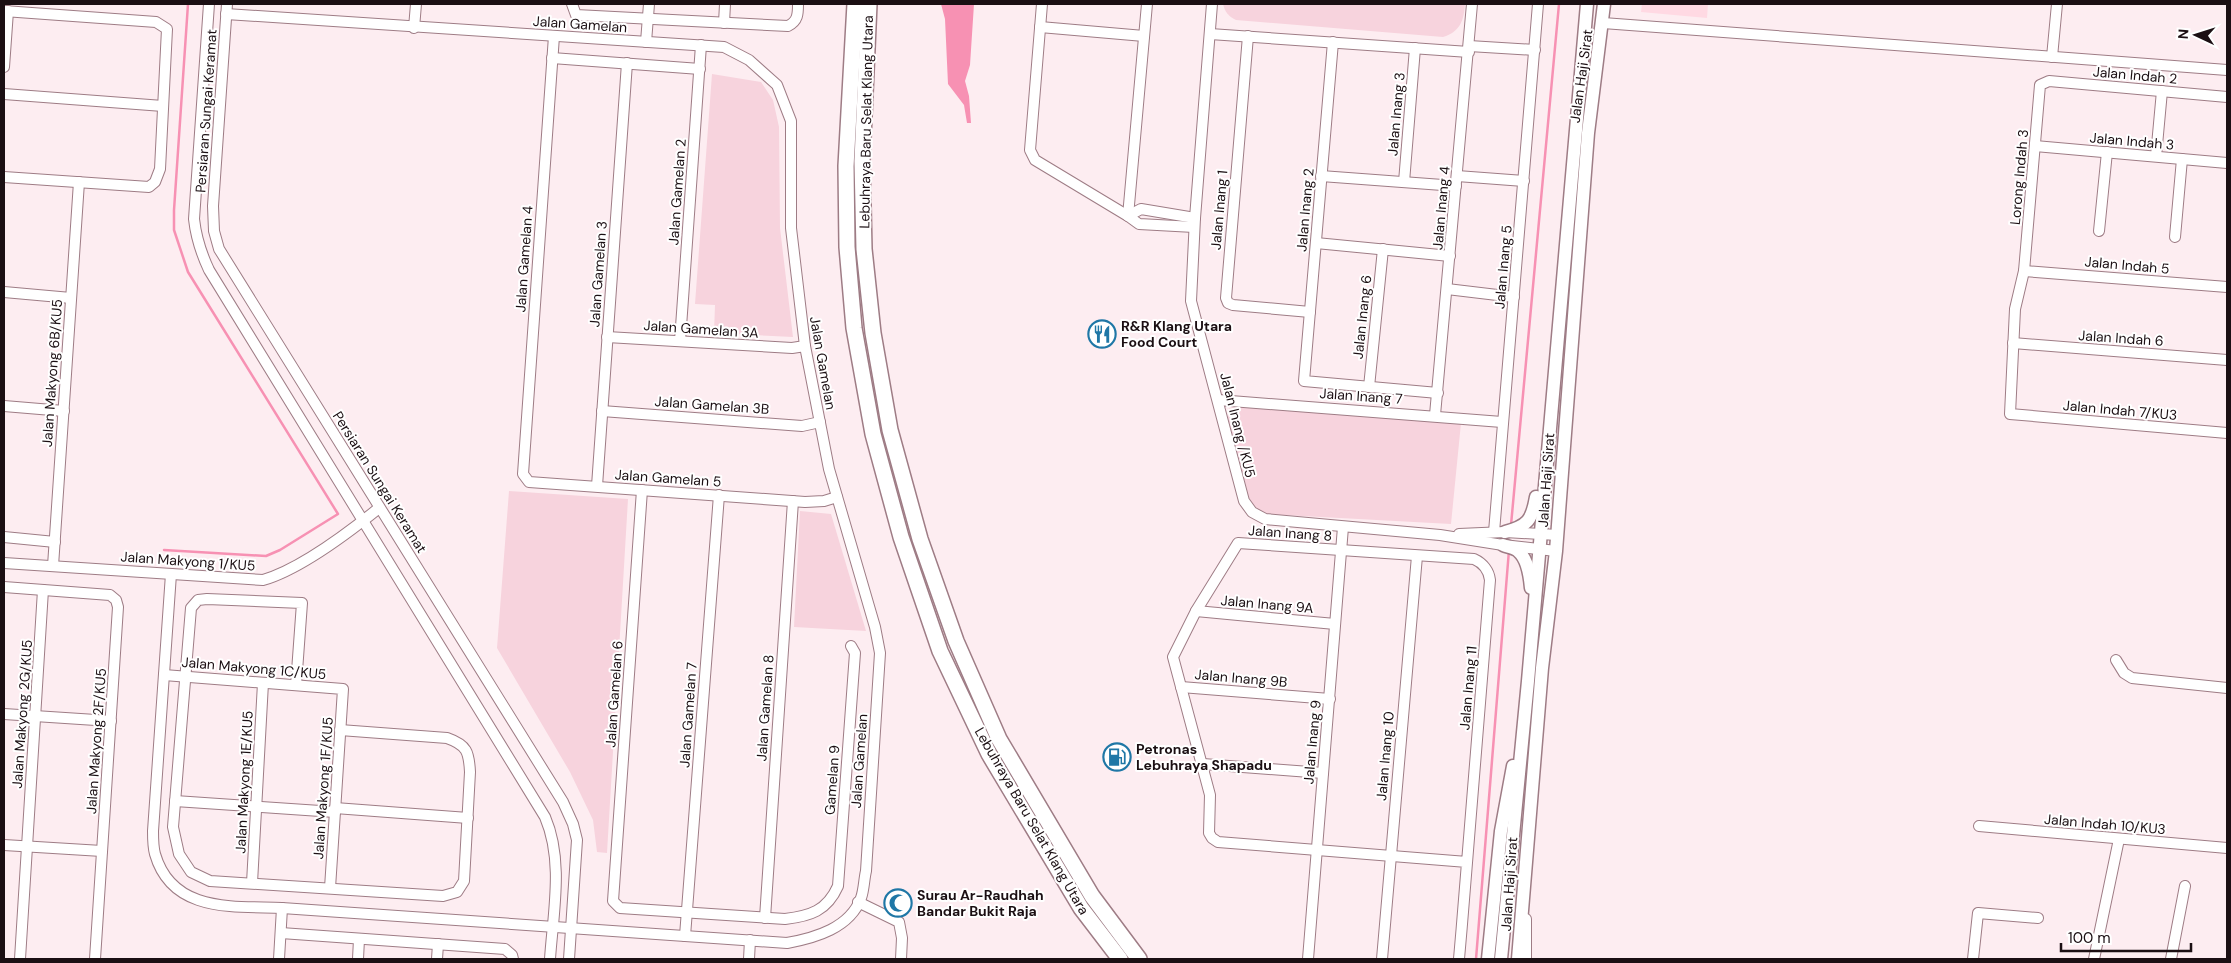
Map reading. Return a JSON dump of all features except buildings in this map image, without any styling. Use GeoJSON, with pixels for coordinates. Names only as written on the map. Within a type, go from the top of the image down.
{"type":"FeatureCollection","features":[{"type":"Feature","properties":{"kind":"highway","name":"Lebuhraya Baru Selat Klang Utara"},"geometry":{"type":"LineString","coordinates":[[855,4],[846,166],[847,248],[854,328],[872,434],[901,537],[940,651],[989,754],[1081,908],[1120,959]]}},
{"type":"Feature","properties":{"kind":"highway","name":"Lebuhraya Baru Selat Klang Utara"},"geometry":{"type":"LineString","coordinates":[[869,4],[862,161],[864,249],[873,333],[890,430],[920,539],[956,641],[999,739],[1092,896],[1138,959]]}},
{"type":"Feature","properties":{"kind":"main road"},"geometry":{"type":"LineString","coordinates":[[1582,4],[1582,60]]}},
{"type":"Feature","properties":{"kind":"main road","name":"Jalan Haji Sirat"},"geometry":{"type":"LineString","coordinates":[[1501,959],[1528,681],[1587,4]]}},
{"type":"Feature","properties":{"kind":"main road","name":"Jalan Haji Sirat"},"geometry":{"type":"LineString","coordinates":[[1518,959],[1542,668],[1556,551],[1588,133],[1604,4]]}},
{"type":"Feature","properties":{"kind":"main road"},"geometry":{"type":"LineString","coordinates":[[1500,537],[1519,531],[1528,522],[1533,513],[1552,403]]}},
{"type":"Feature","properties":{"kind":"main road"},"geometry":{"type":"LineString","coordinates":[[1500,537],[1518,549],[1524,558],[1529,574],[1533,613]]}},
{"type":"Feature","properties":{"kind":"main road"},"geometry":{"type":"LineString","coordinates":[[1488,959],[1501,831],[1528,681]]}},
{"type":"Feature","properties":{"kind":"street","name":"Persiaran Sungai Keramat"},"geometry":{"type":"LineString","coordinates":[[210,4],[194,219],[196,237],[208,270],[545,817],[552,833],[556,853],[550,959]]}},
{"type":"Feature","properties":{"kind":"street"},"geometry":{"type":"LineString","coordinates":[[414,28],[416,4]]}},
{"type":"Feature","properties":{"kind":"street"},"geometry":{"type":"LineString","coordinates":[[646,42],[649,4]]}},
{"type":"Feature","properties":{"kind":"street"},"geometry":{"type":"LineString","coordinates":[[724,23],[725,4]]}},
{"type":"Feature","properties":{"kind":"street"},"geometry":{"type":"LineString","coordinates":[[573,6],[576,15],[788,26],[795,23],[798,4]]}},
{"type":"Feature","properties":{"kind":"street"},"geometry":{"type":"LineString","coordinates":[[1042,4],[1030,150],[1034,160],[1139,224],[1195,222]]}},
{"type":"Feature","properties":{"kind":"street"},"geometry":{"type":"LineString","coordinates":[[1128,216],[1146,4]]}},
{"type":"Feature","properties":{"kind":"street","name":"Jalan Inang /KU5"},"geometry":{"type":"LineString","coordinates":[[1212,4],[1195,222],[1191,301],[1244,501],[1252,512],[1265,519],[1440,535],[1500,537]]}},
{"type":"Feature","properties":{"kind":"street","name":"Jalan Inang 4"},"geometry":{"type":"LineString","coordinates":[[1435,415],[1472,4]]}},
{"type":"Feature","properties":{"kind":"street","name":"Jalan Inang 5"},"geometry":{"type":"LineString","coordinates":[[1500,537],[1502,422],[1538,4]]}},
{"type":"Feature","properties":{"kind":"street"},"geometry":{"type":"LineString","coordinates":[[2052,56],[2057,4]]}},
{"type":"Feature","properties":{"kind":"street","name":"Persiaran Sungai Keramat"},"geometry":{"type":"LineString","coordinates":[[226,9],[213,206],[214,231],[219,249],[563,802],[573,824],[577,840],[569,959]]}},
{"type":"Feature","properties":{"kind":"street","name":"Jalan Gamelan"},"geometry":{"type":"LineString","coordinates":[[171,574],[152,831],[155,854],[164,874],[180,892],[200,902],[224,906],[282,908],[787,943],[813,938],[838,925],[853,912],[861,898],[866,871],[880,653],[875,627],[837,497],[805,346],[791,228],[791,121],[777,85],[750,60],[724,48],[414,28],[226,9]]}},
{"type":"Feature","properties":{"kind":"street"},"geometry":{"type":"LineString","coordinates":[[4,67],[6,11],[156,22],[167,29],[160,169],[155,182],[148,187],[4,176]]}},
{"type":"Feature","properties":{"kind":"street"},"geometry":{"type":"LineString","coordinates":[[1603,23],[2227,70]]}},
{"type":"Feature","properties":{"kind":"street"},"geometry":{"type":"LineString","coordinates":[[1040,27],[1144,36]]}},
{"type":"Feature","properties":{"kind":"street"},"geometry":{"type":"LineString","coordinates":[[1210,34],[1415,48],[1534,50]]}},
{"type":"Feature","properties":{"kind":"street","name":"Jalan Gamelan 4"},"geometry":{"type":"LineString","coordinates":[[529,482],[523,474],[554,36]]}},
{"type":"Feature","properties":{"kind":"street","name":"Jalan Inang 1"},"geometry":{"type":"LineString","coordinates":[[1248,36],[1226,298],[1228,303],[1233,305],[1310,312]]}},
{"type":"Feature","properties":{"kind":"street","name":"Jalan Inang 2"},"geometry":{"type":"LineString","coordinates":[[1333,42],[1304,381],[1369,387]]}},
{"type":"Feature","properties":{"kind":"street","name":"Jalan Gamelan 2"},"geometry":{"type":"LineString","coordinates":[[680,341],[702,46]]}},
{"type":"Feature","properties":{"kind":"street","name":"Jalan Inang 3"},"geometry":{"type":"LineString","coordinates":[[1404,182],[1415,48]]}},
{"type":"Feature","properties":{"kind":"street"},"geometry":{"type":"LineString","coordinates":[[552,58],[700,69]]}},
{"type":"Feature","properties":{"kind":"street","name":"Jalan Gamelan 3"},"geometry":{"type":"LineString","coordinates":[[596,486],[627,63]]}},
{"type":"Feature","properties":{"kind":"street","name":"Jalan Indah 2"},"geometry":{"type":"LineString","coordinates":[[2040,85],[2049,81],[2227,97]]}},
{"type":"Feature","properties":{"kind":"street","name":"Lorong Indah 3"},"geometry":{"type":"LineString","coordinates":[[2010,414],[2015,309],[2024,271],[2040,85]]}},
{"type":"Feature","properties":{"kind":"street"},"geometry":{"type":"LineString","coordinates":[[2156,156],[2162,91]]}},
{"type":"Feature","properties":{"kind":"street"},"geometry":{"type":"LineString","coordinates":[[4,94],[163,106]]}},
{"type":"Feature","properties":{"kind":"street","name":"Jalan Indah 3"},"geometry":{"type":"LineString","coordinates":[[2035,146],[2227,163]]}},
{"type":"Feature","properties":{"kind":"street"},"geometry":{"type":"LineString","coordinates":[[2099,231],[2107,152]]}},
{"type":"Feature","properties":{"kind":"street"},"geometry":{"type":"LineString","coordinates":[[2175,237],[2182,159]]}},
{"type":"Feature","properties":{"kind":"street"},"geometry":{"type":"LineString","coordinates":[[1321,176],[1404,182],[1524,181]]}},
{"type":"Feature","properties":{"kind":"street","name":"Jalan Makyong 6B/KU5"},"geometry":{"type":"LineString","coordinates":[[53,566],[79,182]]}},
{"type":"Feature","properties":{"kind":"street"},"geometry":{"type":"LineString","coordinates":[[1316,243],[1450,256]]}},
{"type":"Feature","properties":{"kind":"street","name":"Jalan Inang 6"},"geometry":{"type":"LineString","coordinates":[[1369,387],[1383,250]]}},
{"type":"Feature","properties":{"kind":"street","name":"Jalan Indah 5"},"geometry":{"type":"LineString","coordinates":[[2024,271],[2227,288]]}},
{"type":"Feature","properties":{"kind":"street"},"geometry":{"type":"LineString","coordinates":[[1447,290],[1514,297]]}},
{"type":"Feature","properties":{"kind":"street"},"geometry":{"type":"LineString","coordinates":[[4,292],[71,298]]}},
{"type":"Feature","properties":{"kind":"street","name":"Jalan Gamelan 3A"},"geometry":{"type":"LineString","coordinates":[[608,337],[792,348],[805,346]]}},
{"type":"Feature","properties":{"kind":"street","name":"Jalan Indah 6"},"geometry":{"type":"LineString","coordinates":[[2014,343],[2227,360]]}},
{"type":"Feature","properties":{"kind":"street"},"geometry":{"type":"LineString","coordinates":[[1369,387],[1438,393]]}},
{"type":"Feature","properties":{"kind":"street","name":"Jalan Inang 7"},"geometry":{"type":"LineString","coordinates":[[1218,400],[1435,415],[1502,422]]}},
{"type":"Feature","properties":{"kind":"street"},"geometry":{"type":"LineString","coordinates":[[4,406],[64,411]]}},
{"type":"Feature","properties":{"kind":"street","name":"Jalan Gamelan 3B"},"geometry":{"type":"LineString","coordinates":[[602,411],[802,426],[820,422]]}},
{"type":"Feature","properties":{"kind":"street","name":"Jalan Indah 7/KU3"},"geometry":{"type":"LineString","coordinates":[[2010,414],[2227,433]]}},
{"type":"Feature","properties":{"kind":"street","name":"Jalan Gamelan 5"},"geometry":{"type":"LineString","coordinates":[[529,482],[805,502],[824,501],[837,497]]}},
{"type":"Feature","properties":{"kind":"street","name":"Jalan Gamelan 6"},"geometry":{"type":"LineString","coordinates":[[642,490],[613,901],[620,908],[687,913]]}},
{"type":"Feature","properties":{"kind":"street","name":"Jalan Gamelan 7"},"geometry":{"type":"LineString","coordinates":[[685,936],[719,495]]}},
{"type":"Feature","properties":{"kind":"street","name":"Jalan Gamelan 8"},"geometry":{"type":"LineString","coordinates":[[765,918],[793,501]]}},
{"type":"Feature","properties":{"kind":"street","name":"Jalan Makyong 1/KU5"},"geometry":{"type":"LineString","coordinates":[[4,563],[263,580],[284,574],[380,508]]}},
{"type":"Feature","properties":{"kind":"street","name":"Jalan Inang 9"},"geometry":{"type":"LineString","coordinates":[[1308,959],[1343,527]]}},
{"type":"Feature","properties":{"kind":"street"},"geometry":{"type":"LineString","coordinates":[[1519,531],[1557,535]]}},
{"type":"Feature","properties":{"kind":"street","name":"Jalan Inang /KU5"},"geometry":{"type":"LineString","coordinates":[[1440,535],[1500,537]]}},
{"type":"Feature","properties":{"kind":"street"},"geometry":{"type":"LineString","coordinates":[[4,537],[55,542]]}},
{"type":"Feature","properties":{"kind":"street","name":"Jalan Inang 8"},"geometry":{"type":"LineString","coordinates":[[1196,611],[1238,543],[1341,550]]}},
{"type":"Feature","properties":{"kind":"street"},"geometry":{"type":"LineString","coordinates":[[1518,549],[1556,551]]}},
{"type":"Feature","properties":{"kind":"street","name":"Jalan Inang 11"},"geometry":{"type":"LineString","coordinates":[[1341,550],[1474,560],[1480,562],[1490,576],[1459,959]]}},
{"type":"Feature","properties":{"kind":"street","name":"Jalan Inang 10"},"geometry":{"type":"LineString","coordinates":[[1382,959],[1417,556]]}},
{"type":"Feature","properties":{"kind":"street"},"geometry":{"type":"LineString","coordinates":[[4,587],[43,590]]}},
{"type":"Feature","properties":{"kind":"street","name":"Jalan Makyong 2G/KU5"},"geometry":{"type":"LineString","coordinates":[[20,959],[43,590]]}},
{"type":"Feature","properties":{"kind":"street","name":"Jalan Makyong 2F/KU5"},"geometry":{"type":"LineString","coordinates":[[43,590],[110,595],[116,600],[118,607],[96,959]]}},
{"type":"Feature","properties":{"kind":"street"},"geometry":{"type":"LineString","coordinates":[[296,685],[302,603],[198,600],[191,608],[173,827],[179,854],[192,872],[210,881],[443,896],[457,892],[464,881],[470,772],[469,756],[461,743],[447,738],[340,730]]}},
{"type":"Feature","properties":{"kind":"street"},"geometry":{"type":"LineString","coordinates":[[1196,611],[1173,657],[1203,764],[1210,802],[1209,833],[1212,838],[1218,842],[1467,862]]}},
{"type":"Feature","properties":{"kind":"street","name":"Jalan Inang 9A"},"geometry":{"type":"LineString","coordinates":[[1196,611],[1336,624]]}},
{"type":"Feature","properties":{"kind":"street","name":"Gamelan 9"},"geometry":{"type":"LineString","coordinates":[[765,918],[803,917],[819,910],[832,898],[838,886],[855,653],[851,646]]}},
{"type":"Feature","properties":{"kind":"street"},"geometry":{"type":"LineString","coordinates":[[2116,660],[2124,673],[2132,678],[2227,688]]}},
{"type":"Feature","properties":{"kind":"street","name":"Jalan Makyong 1C/KU5"},"geometry":{"type":"LineString","coordinates":[[164,675],[343,689]]}},
{"type":"Feature","properties":{"kind":"street","name":"Jalan Makyong 1E/KU5"},"geometry":{"type":"LineString","coordinates":[[252,883],[263,683]]}},
{"type":"Feature","properties":{"kind":"street","name":"Jalan Inang 9B"},"geometry":{"type":"LineString","coordinates":[[1181,687],[1330,699]]}},
{"type":"Feature","properties":{"kind":"street","name":"Jalan Makyong 1F/KU5"},"geometry":{"type":"LineString","coordinates":[[330,888],[343,689]]}},
{"type":"Feature","properties":{"kind":"street"},"geometry":{"type":"LineString","coordinates":[[4,714],[111,721]]}},
{"type":"Feature","properties":{"kind":"street"},"geometry":{"type":"LineString","coordinates":[[1203,764],[1323,774]]}},
{"type":"Feature","properties":{"kind":"street"},"geometry":{"type":"LineString","coordinates":[[176,801],[468,818]]}},
{"type":"Feature","properties":{"kind":"street","name":"Jalan Indah 10/KU3"},"geometry":{"type":"LineString","coordinates":[[1979,826],[2227,848]]}},
{"type":"Feature","properties":{"kind":"street"},"geometry":{"type":"LineString","coordinates":[[2094,959],[2119,839]]}},
{"type":"Feature","properties":{"kind":"street"},"geometry":{"type":"LineString","coordinates":[[4,845],[102,851]]}},
{"type":"Feature","properties":{"kind":"street"},"geometry":{"type":"LineString","coordinates":[[1525,873],[1526,959]]}},
{"type":"Feature","properties":{"kind":"street"},"geometry":{"type":"LineString","coordinates":[[2171,959],[2185,886]]}},
{"type":"Feature","properties":{"kind":"street"},"geometry":{"type":"LineString","coordinates":[[858,902],[899,922],[902,938],[901,959]]}},
{"type":"Feature","properties":{"kind":"street"},"geometry":{"type":"LineString","coordinates":[[279,959],[282,908]]}},
{"type":"Feature","properties":{"kind":"street"},"geometry":{"type":"LineString","coordinates":[[687,913],[765,918]]}},
{"type":"Feature","properties":{"kind":"street"},"geometry":{"type":"LineString","coordinates":[[1973,959],[1978,913],[2038,918]]}},
{"type":"Feature","properties":{"kind":"street"},"geometry":{"type":"LineString","coordinates":[[280,933],[505,949],[512,954],[513,959]]}},
{"type":"Feature","properties":{"kind":"street"},"geometry":{"type":"LineString","coordinates":[[358,959],[359,939]]}},
{"type":"Feature","properties":{"kind":"street"},"geometry":{"type":"LineString","coordinates":[[749,959],[750,940]]}},
{"type":"Feature","properties":{"kind":"street"},"geometry":{"type":"LineString","coordinates":[[437,959],[438,944]]}},
{"type":"Feature","properties":{"kind":"shaded area"},"geometry":{"type":"Polygon","coordinates":[[[941,4],[974,4],[970,65],[965,81],[969,96],[971,123],[967,123],[964,105],[948,84],[945,19],[941,4]]]}},
{"type":"Feature","properties":{"kind":"shaded area"},"geometry":{"type":"Polygon","coordinates":[[[1223,4],[1465,4],[1464,15],[1460,25],[1449,35],[1443,37],[1236,20],[1227,14],[1223,4]]]}},
{"type":"Feature","properties":{"kind":"shaded area"},"geometry":{"type":"Polygon","coordinates":[[[1642,4],[1708,4],[1707,18],[1641,12],[1642,4]]]}},
{"type":"Feature","properties":{"kind":"shaded area"},"geometry":{"type":"Polygon","coordinates":[[[712,74],[761,82],[773,100],[779,127],[780,228],[793,337],[714,333],[715,305],[695,304],[712,74]]]}},
{"type":"Feature","properties":{"kind":"shaded area"},"geometry":{"type":"Polygon","coordinates":[[[1229,408],[1461,423],[1451,524],[1264,514],[1254,507],[1249,498],[1228,418],[1229,408]]]}},
{"type":"Feature","properties":{"kind":"shaded area"},"geometry":{"type":"Polygon","coordinates":[[[509,491],[628,499],[607,853],[597,852],[593,820],[570,772],[497,648],[509,491]]]}},
{"type":"Feature","properties":{"kind":"shaded area"},"geometry":{"type":"Polygon","coordinates":[[[800,511],[831,514],[866,631],[794,627],[800,511]]]}},
{"type":"Feature","properties":{"kind":"waterway"},"geometry":{"type":"LineString","coordinates":[[164,550],[266,556],[280,550],[338,514],[188,272],[174,230],[188,4]]}},
{"type":"Feature","properties":{"kind":"waterway"},"geometry":{"type":"LineString","coordinates":[[1511,525],[1559,4]]}},
{"type":"Feature","properties":{"kind":"waterway"},"geometry":{"type":"LineString","coordinates":[[1476,959],[1509,550]]}},
{"type":"Feature","properties":{"kind":"place","name":"R&R Klang Utara Food Court"},"geometry":{"type":"Point","coordinates":[1102,334]}},
{"type":"Feature","properties":{"kind":"place","name":"Petronas Lebuhraya Shapadu"},"geometry":{"type":"Point","coordinates":[1117,757]}},
{"type":"Feature","properties":{"kind":"place","name":"Surau Ar-Raudhah Bandar Bukit Raja"},"geometry":{"type":"Point","coordinates":[898,903]}}]}
